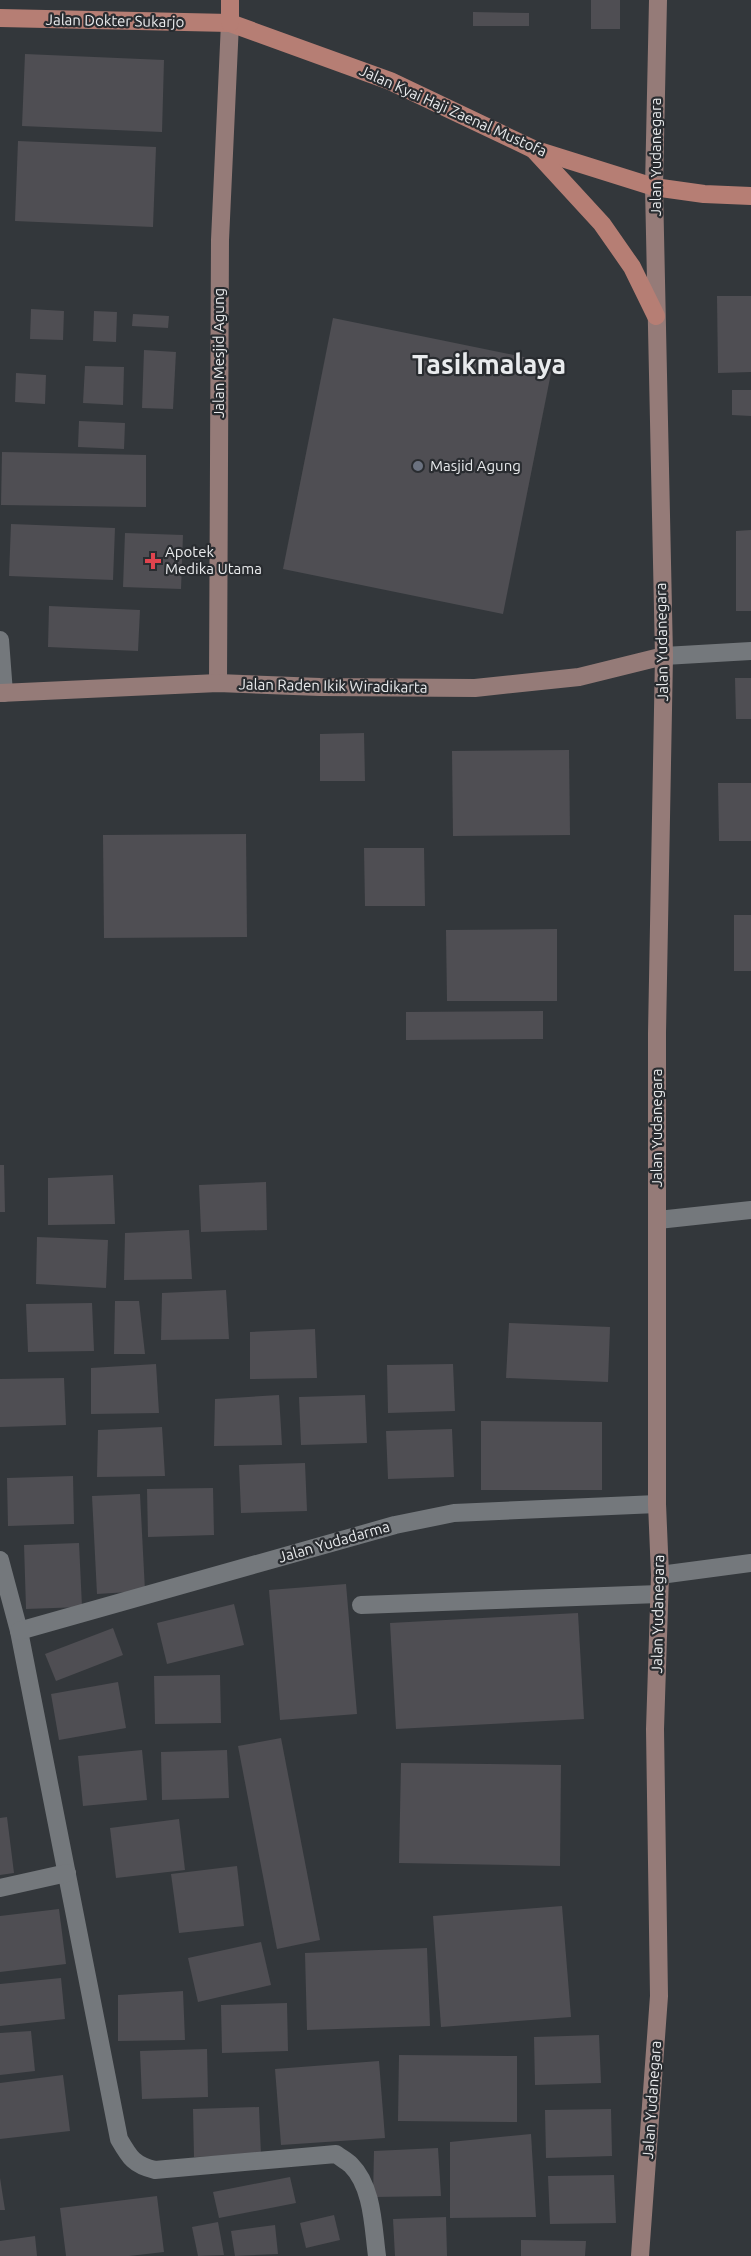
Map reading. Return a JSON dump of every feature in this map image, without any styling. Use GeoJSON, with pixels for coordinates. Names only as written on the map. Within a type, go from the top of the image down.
{"type":"FeatureCollection","features":[{"type":"Feature","properties":{"kind":"main road"},"geometry":{"type":"LineString","coordinates":[[230,0],[230,23]]}},
{"type":"Feature","properties":{"kind":"main road","name":"Jalan Yudanegara"},"geometry":{"type":"LineString","coordinates":[[640,2256],[659,1996],[655,1729],[660,1575],[657,1504],[657,1034],[664,656],[654,188],[658,0]]}},
{"type":"Feature","properties":{"kind":"main road","name":"Jalan Dokter Sukarjo"},"geometry":{"type":"LineString","coordinates":[[0,18],[230,23]]}},
{"type":"Feature","properties":{"kind":"main road","name":"Jalan Kyai Haji Zaenal Mustofa"},"geometry":{"type":"LineString","coordinates":[[230,23],[390,81],[533,149],[654,188],[704,194],[751,196]]}},
{"type":"Feature","properties":{"kind":"main road","name":"Jalan Mesjid Agung"},"geometry":{"type":"LineString","coordinates":[[218,683],[220,240],[230,23]]}},
{"type":"Feature","properties":{"kind":"main road"},"geometry":{"type":"LineString","coordinates":[[533,149],[602,225],[633,267],[656,316]]}},
{"type":"Feature","properties":{"kind":"main road","name":"Jalan Raden Ikik Wiradikarta"},"geometry":{"type":"LineString","coordinates":[[2,693],[218,683],[320,687],[475,688],[579,677],[664,656]]}},
{"type":"Feature","properties":{"kind":"street"},"geometry":{"type":"LineString","coordinates":[[0,640],[2,693]]}},
{"type":"Feature","properties":{"kind":"street"},"geometry":{"type":"LineString","coordinates":[[664,656],[751,651]]}},
{"type":"Feature","properties":{"kind":"street"},"geometry":{"type":"LineString","coordinates":[[658,1220],[751,1210]]}},
{"type":"Feature","properties":{"kind":"street","name":"Jalan Yudadarma"},"geometry":{"type":"LineString","coordinates":[[19,1631],[395,1525],[454,1513],[657,1504]]}},
{"type":"Feature","properties":{"kind":"street"},"geometry":{"type":"LineString","coordinates":[[0,1560],[19,1631],[118,2139],[127,2154],[139,2166],[155,2170],[336,2154],[352,2165],[362,2182],[369,2201],[377,2256]]}},
{"type":"Feature","properties":{"kind":"street"},"geometry":{"type":"LineString","coordinates":[[660,1575],[751,1563]]}},
{"type":"Feature","properties":{"kind":"street"},"geometry":{"type":"LineString","coordinates":[[361,1605],[659,1594]]}},
{"type":"Feature","properties":{"kind":"street"},"geometry":{"type":"LineString","coordinates":[[0,1888],[67,1873]]}},
{"type":"Feature","properties":{"kind":"building"},"geometry":{"type":"Polygon","coordinates":[[[591,0],[620,0],[620,29],[591,29],[591,0]]]}},
{"type":"Feature","properties":{"kind":"building"},"geometry":{"type":"Polygon","coordinates":[[[473,12],[529,13],[529,26],[473,26],[473,12]]]}},
{"type":"Feature","properties":{"kind":"building"},"geometry":{"type":"Polygon","coordinates":[[[25,54],[164,60],[162,132],[22,126],[25,54]]]}},
{"type":"Feature","properties":{"kind":"building"},"geometry":{"type":"Polygon","coordinates":[[[18,141],[156,147],[153,227],[15,221],[18,141]]]}},
{"type":"Feature","properties":{"kind":"building"},"geometry":{"type":"Polygon","coordinates":[[[717,296],[751,296],[751,372],[718,373],[717,296]]]}},
{"type":"Feature","properties":{"kind":"building"},"geometry":{"type":"Polygon","coordinates":[[[31,309],[64,311],[63,340],[30,339],[31,309]]]}},
{"type":"Feature","properties":{"kind":"building"},"geometry":{"type":"Polygon","coordinates":[[[94,311],[117,312],[116,342],[93,341],[94,311]]]}},
{"type":"Feature","properties":{"kind":"building"},"geometry":{"type":"Polygon","coordinates":[[[133,314],[169,316],[168,328],[132,326],[133,314]]]}},
{"type":"Feature","properties":{"kind":"building","name":"Masjid Agung"},"geometry":{"type":"Polygon","coordinates":[[[333,318],[553,363],[503,614],[283,569],[333,318]]]}},
{"type":"Feature","properties":{"kind":"building"},"geometry":{"type":"Polygon","coordinates":[[[144,350],[176,352],[173,409],[142,408],[144,350]]]}},
{"type":"Feature","properties":{"kind":"building"},"geometry":{"type":"Polygon","coordinates":[[[85,366],[124,367],[123,405],[83,403],[85,366]]]}},
{"type":"Feature","properties":{"kind":"building"},"geometry":{"type":"Polygon","coordinates":[[[16,373],[46,375],[45,404],[15,402],[16,373]]]}},
{"type":"Feature","properties":{"kind":"building"},"geometry":{"type":"Polygon","coordinates":[[[732,390],[751,390],[751,416],[732,415],[732,390]]]}},
{"type":"Feature","properties":{"kind":"building"},"geometry":{"type":"Polygon","coordinates":[[[79,421],[125,423],[124,449],[78,447],[79,421]]]}},
{"type":"Feature","properties":{"kind":"building"},"geometry":{"type":"Polygon","coordinates":[[[2,452],[146,455],[146,507],[1,505],[2,452]]]}},
{"type":"Feature","properties":{"kind":"building"},"geometry":{"type":"Polygon","coordinates":[[[11,524],[115,528],[113,580],[9,576],[11,524]]]}},
{"type":"Feature","properties":{"kind":"building"},"geometry":{"type":"Polygon","coordinates":[[[751,530],[751,611],[736,611],[736,531],[751,530]]]}},
{"type":"Feature","properties":{"kind":"building","name":"Apotek Medika Utama"},"geometry":{"type":"Polygon","coordinates":[[[125,533],[183,535],[181,589],[123,587],[125,533]]]}},
{"type":"Feature","properties":{"kind":"building"},"geometry":{"type":"Polygon","coordinates":[[[49,606],[140,610],[138,651],[48,647],[49,606]]]}},
{"type":"Feature","properties":{"kind":"building"},"geometry":{"type":"Polygon","coordinates":[[[735,678],[751,678],[751,719],[736,719],[735,678]]]}},
{"type":"Feature","properties":{"kind":"building"},"geometry":{"type":"Polygon","coordinates":[[[364,733],[365,781],[320,781],[320,734],[364,733]]]}},
{"type":"Feature","properties":{"kind":"building"},"geometry":{"type":"Polygon","coordinates":[[[569,750],[570,835],[453,836],[452,751],[569,750]]]}},
{"type":"Feature","properties":{"kind":"building"},"geometry":{"type":"Polygon","coordinates":[[[718,783],[751,783],[751,841],[719,841],[718,783]]]}},
{"type":"Feature","properties":{"kind":"building"},"geometry":{"type":"Polygon","coordinates":[[[246,834],[247,937],[104,938],[103,835],[246,834]]]}},
{"type":"Feature","properties":{"kind":"building"},"geometry":{"type":"Polygon","coordinates":[[[364,848],[424,848],[425,906],[365,906],[364,848]]]}},
{"type":"Feature","properties":{"kind":"building"},"geometry":{"type":"Polygon","coordinates":[[[734,915],[751,915],[751,971],[734,971],[734,915]]]}},
{"type":"Feature","properties":{"kind":"building"},"geometry":{"type":"Polygon","coordinates":[[[557,929],[557,1001],[447,1001],[446,930],[557,929]]]}},
{"type":"Feature","properties":{"kind":"building"},"geometry":{"type":"Polygon","coordinates":[[[543,1011],[543,1039],[406,1040],[406,1012],[543,1011]]]}},
{"type":"Feature","properties":{"kind":"building"},"geometry":{"type":"Polygon","coordinates":[[[0,1165],[4,1165],[5,1212],[0,1212],[0,1165]]]}},
{"type":"Feature","properties":{"kind":"building"},"geometry":{"type":"Polygon","coordinates":[[[113,1175],[115,1224],[48,1225],[48,1178],[113,1175]]]}},
{"type":"Feature","properties":{"kind":"building"},"geometry":{"type":"Polygon","coordinates":[[[266,1182],[267,1230],[201,1232],[199,1185],[266,1182]]]}},
{"type":"Feature","properties":{"kind":"building"},"geometry":{"type":"Polygon","coordinates":[[[189,1230],[192,1279],[124,1280],[125,1233],[189,1230]]]}},
{"type":"Feature","properties":{"kind":"building"},"geometry":{"type":"Polygon","coordinates":[[[37,1237],[108,1240],[106,1288],[36,1284],[37,1237]]]}},
{"type":"Feature","properties":{"kind":"building"},"geometry":{"type":"Polygon","coordinates":[[[226,1290],[229,1339],[161,1340],[162,1293],[226,1290]]]}},
{"type":"Feature","properties":{"kind":"building"},"geometry":{"type":"Polygon","coordinates":[[[115,1301],[139,1301],[145,1354],[114,1354],[115,1301]]]}},
{"type":"Feature","properties":{"kind":"building"},"geometry":{"type":"Polygon","coordinates":[[[92,1303],[94,1351],[28,1352],[26,1304],[92,1303]]]}},
{"type":"Feature","properties":{"kind":"building"},"geometry":{"type":"Polygon","coordinates":[[[509,1323],[610,1327],[608,1382],[506,1378],[509,1323]]]}},
{"type":"Feature","properties":{"kind":"building"},"geometry":{"type":"Polygon","coordinates":[[[315,1329],[317,1378],[250,1379],[250,1332],[315,1329]]]}},
{"type":"Feature","properties":{"kind":"building"},"geometry":{"type":"Polygon","coordinates":[[[156,1364],[159,1413],[91,1414],[91,1368],[156,1364]]]}},
{"type":"Feature","properties":{"kind":"building"},"geometry":{"type":"Polygon","coordinates":[[[453,1364],[455,1411],[388,1413],[387,1365],[453,1364]]]}},
{"type":"Feature","properties":{"kind":"building"},"geometry":{"type":"Polygon","coordinates":[[[64,1378],[66,1425],[0,1427],[0,1379],[64,1378]]]}},
{"type":"Feature","properties":{"kind":"building"},"geometry":{"type":"Polygon","coordinates":[[[279,1395],[282,1445],[214,1446],[215,1399],[279,1395]]]}},
{"type":"Feature","properties":{"kind":"building"},"geometry":{"type":"Polygon","coordinates":[[[365,1395],[367,1443],[301,1445],[299,1397],[365,1395]]]}},
{"type":"Feature","properties":{"kind":"building"},"geometry":{"type":"Polygon","coordinates":[[[481,1421],[602,1422],[602,1490],[481,1490],[481,1421]]]}},
{"type":"Feature","properties":{"kind":"building"},"geometry":{"type":"Polygon","coordinates":[[[162,1427],[165,1476],[97,1477],[98,1430],[162,1427]]]}},
{"type":"Feature","properties":{"kind":"building"},"geometry":{"type":"Polygon","coordinates":[[[452,1429],[454,1477],[388,1479],[386,1431],[452,1429]]]}},
{"type":"Feature","properties":{"kind":"building"},"geometry":{"type":"Polygon","coordinates":[[[305,1463],[307,1511],[241,1513],[239,1465],[305,1463]]]}},
{"type":"Feature","properties":{"kind":"building"},"geometry":{"type":"Polygon","coordinates":[[[73,1476],[74,1524],[8,1526],[7,1478],[73,1476]]]}},
{"type":"Feature","properties":{"kind":"building"},"geometry":{"type":"Polygon","coordinates":[[[213,1488],[214,1535],[148,1537],[147,1489],[213,1488]]]}},
{"type":"Feature","properties":{"kind":"building"},"geometry":{"type":"Polygon","coordinates":[[[140,1494],[145,1591],[97,1594],[92,1496],[140,1494]]]}},
{"type":"Feature","properties":{"kind":"building"},"geometry":{"type":"Polygon","coordinates":[[[79,1543],[82,1607],[26,1609],[24,1545],[79,1543]]]}},
{"type":"Feature","properties":{"kind":"building"},"geometry":{"type":"Polygon","coordinates":[[[346,1584],[357,1714],[280,1720],[269,1590],[346,1584]]]}},
{"type":"Feature","properties":{"kind":"building"},"geometry":{"type":"Polygon","coordinates":[[[234,1604],[244,1645],[167,1664],[157,1623],[234,1604]]]}},
{"type":"Feature","properties":{"kind":"building"},"geometry":{"type":"Polygon","coordinates":[[[578,1613],[584,1719],[396,1729],[390,1623],[578,1613]]]}},
{"type":"Feature","properties":{"kind":"building"},"geometry":{"type":"Polygon","coordinates":[[[113,1628],[123,1655],[56,1681],[45,1654],[113,1628]]]}},
{"type":"Feature","properties":{"kind":"building"},"geometry":{"type":"Polygon","coordinates":[[[220,1675],[221,1723],[155,1724],[154,1676],[220,1675]]]}},
{"type":"Feature","properties":{"kind":"building"},"geometry":{"type":"Polygon","coordinates":[[[118,1682],[126,1728],[59,1740],[51,1694],[118,1682]]]}},
{"type":"Feature","properties":{"kind":"building"},"geometry":{"type":"Polygon","coordinates":[[[281,1738],[320,1940],[277,1949],[238,1746],[281,1738]]]}},
{"type":"Feature","properties":{"kind":"building"},"geometry":{"type":"Polygon","coordinates":[[[142,1750],[147,1800],[83,1806],[78,1756],[142,1750]]]}},
{"type":"Feature","properties":{"kind":"building"},"geometry":{"type":"Polygon","coordinates":[[[227,1750],[229,1798],[162,1800],[161,1752],[227,1750]]]}},
{"type":"Feature","properties":{"kind":"building"},"geometry":{"type":"Polygon","coordinates":[[[401,1763],[561,1765],[560,1866],[399,1863],[401,1763]]]}},
{"type":"Feature","properties":{"kind":"building"},"geometry":{"type":"Polygon","coordinates":[[[7,1817],[14,1873],[0,1875],[0,1818],[7,1817]]]}},
{"type":"Feature","properties":{"kind":"building"},"geometry":{"type":"Polygon","coordinates":[[[179,1819],[185,1870],[116,1878],[110,1828],[179,1819]]]}},
{"type":"Feature","properties":{"kind":"building"},"geometry":{"type":"Polygon","coordinates":[[[237,1866],[244,1926],[179,1933],[171,1874],[237,1866]]]}},
{"type":"Feature","properties":{"kind":"building"},"geometry":{"type":"Polygon","coordinates":[[[562,1906],[571,2017],[441,2027],[433,1916],[562,1906]]]}},
{"type":"Feature","properties":{"kind":"building"},"geometry":{"type":"Polygon","coordinates":[[[59,1909],[66,1964],[0,1972],[0,1916],[59,1909]]]}},
{"type":"Feature","properties":{"kind":"building"},"geometry":{"type":"Polygon","coordinates":[[[261,1942],[271,1985],[198,2002],[188,1958],[261,1942]]]}},
{"type":"Feature","properties":{"kind":"building"},"geometry":{"type":"Polygon","coordinates":[[[427,1948],[430,2026],[307,2030],[305,1953],[427,1948]]]}},
{"type":"Feature","properties":{"kind":"building"},"geometry":{"type":"Polygon","coordinates":[[[61,1978],[65,2019],[0,2026],[0,1984],[61,1978]]]}},
{"type":"Feature","properties":{"kind":"building"},"geometry":{"type":"Polygon","coordinates":[[[183,1991],[185,2040],[118,2041],[118,1995],[183,1991]]]}},
{"type":"Feature","properties":{"kind":"building"},"geometry":{"type":"Polygon","coordinates":[[[287,2003],[288,2051],[222,2053],[221,2005],[287,2003]]]}},
{"type":"Feature","properties":{"kind":"building"},"geometry":{"type":"Polygon","coordinates":[[[31,2031],[35,2071],[0,2075],[0,2033],[31,2031]]]}},
{"type":"Feature","properties":{"kind":"building"},"geometry":{"type":"Polygon","coordinates":[[[599,2035],[601,2083],[535,2085],[534,2037],[599,2035]]]}},
{"type":"Feature","properties":{"kind":"building"},"geometry":{"type":"Polygon","coordinates":[[[207,2049],[208,2097],[142,2099],[140,2051],[207,2049]]]}},
{"type":"Feature","properties":{"kind":"building"},"geometry":{"type":"Polygon","coordinates":[[[399,2055],[517,2056],[517,2122],[398,2121],[399,2055]]]}},
{"type":"Feature","properties":{"kind":"building"},"geometry":{"type":"Polygon","coordinates":[[[379,2061],[385,2138],[281,2145],[275,2069],[379,2061]]]}},
{"type":"Feature","properties":{"kind":"building"},"geometry":{"type":"Polygon","coordinates":[[[63,2075],[70,2131],[0,2139],[0,2083],[63,2075]]]}},
{"type":"Feature","properties":{"kind":"building"},"geometry":{"type":"Polygon","coordinates":[[[259,2107],[261,2155],[194,2157],[193,2109],[259,2107]]]}},
{"type":"Feature","properties":{"kind":"building"},"geometry":{"type":"Polygon","coordinates":[[[611,2109],[612,2156],[546,2158],[545,2110],[611,2109]]]}},
{"type":"Feature","properties":{"kind":"building"},"geometry":{"type":"Polygon","coordinates":[[[531,2134],[536,2217],[450,2218],[450,2142],[531,2134]]]}},
{"type":"Feature","properties":{"kind":"building"},"geometry":{"type":"Polygon","coordinates":[[[438,2148],[441,2196],[373,2197],[374,2151],[438,2148]]]}},
{"type":"Feature","properties":{"kind":"building"},"geometry":{"type":"Polygon","coordinates":[[[614,2175],[616,2223],[550,2224],[548,2176],[614,2175]]]}},
{"type":"Feature","properties":{"kind":"building"},"geometry":{"type":"Polygon","coordinates":[[[290,2177],[296,2203],[219,2218],[213,2192],[290,2177]]]}},
{"type":"Feature","properties":{"kind":"building"},"geometry":{"type":"Polygon","coordinates":[[[0,2178],[5,2210],[0,2210],[0,2178]]]}},
{"type":"Feature","properties":{"kind":"building"},"geometry":{"type":"Polygon","coordinates":[[[157,2196],[164,2252],[129,2256],[66,2256],[60,2208],[157,2196]]]}},
{"type":"Feature","properties":{"kind":"building"},"geometry":{"type":"Polygon","coordinates":[[[334,2215],[340,2240],[306,2248],[300,2223],[334,2215]]]}},
{"type":"Feature","properties":{"kind":"building"},"geometry":{"type":"Polygon","coordinates":[[[446,2217],[447,2256],[395,2256],[393,2219],[446,2217]]]}},
{"type":"Feature","properties":{"kind":"building"},"geometry":{"type":"Polygon","coordinates":[[[218,2222],[224,2255],[198,2256],[192,2227],[218,2222]]]}},
{"type":"Feature","properties":{"kind":"building"},"geometry":{"type":"Polygon","coordinates":[[[275,2225],[278,2254],[235,2256],[231,2231],[275,2225]]]}},
{"type":"Feature","properties":{"kind":"building"},"geometry":{"type":"Polygon","coordinates":[[[35,2236],[37,2256],[0,2256],[0,2241],[35,2236]]]}},
{"type":"Feature","properties":{"kind":"building"},"geometry":{"type":"Polygon","coordinates":[[[521,2240],[586,2241],[585,2256],[521,2256],[521,2240]]]}},
{"type":"Feature","properties":{"kind":"place","name":"Masjid Agung"},"geometry":{"type":"Point","coordinates":[418,466]}},
{"type":"Feature","properties":{"kind":"place","name":"Apotek Medika Utama"},"geometry":{"type":"Point","coordinates":[153,561]}},
{"type":"Feature","properties":{"kind":"district","name":"Tasikmalaya"},"geometry":{"type":"Point","coordinates":[489,365]}}]}
